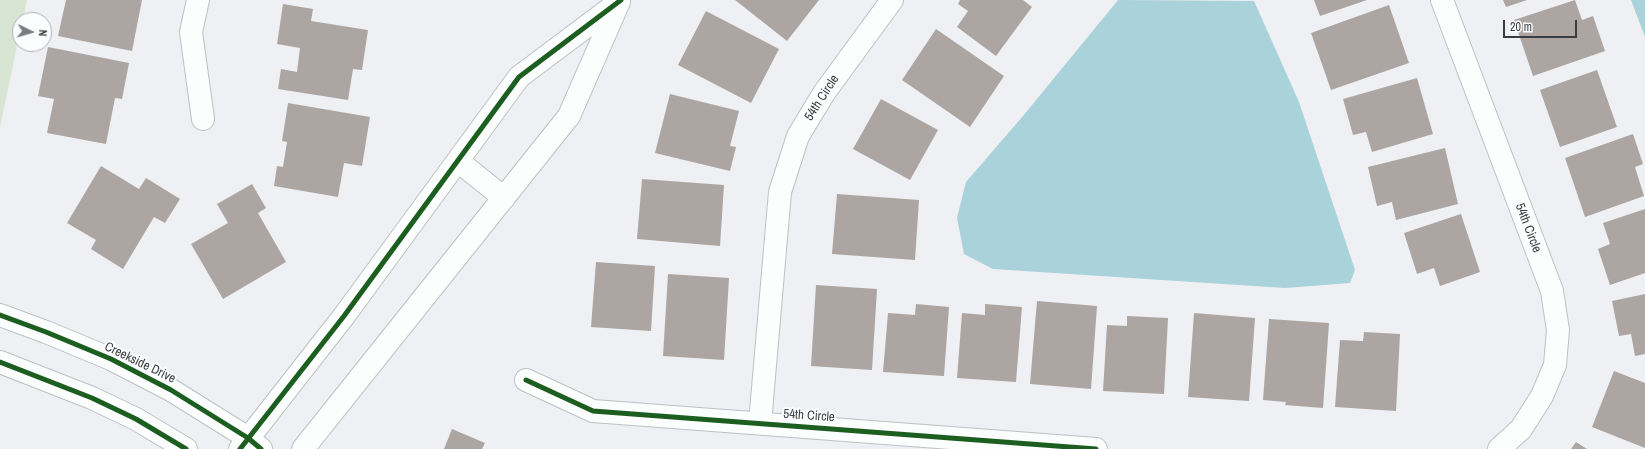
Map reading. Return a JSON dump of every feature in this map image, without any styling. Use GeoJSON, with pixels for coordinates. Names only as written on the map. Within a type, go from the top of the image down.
{"type":"FeatureCollection","features":[{"type":"Feature","properties":{"kind":"street"},"geometry":{"type":"LineString","coordinates":[[198,0],[192,32],[203,119]]}},
{"type":"Feature","properties":{"kind":"street","name":"54th Circle"},"geometry":{"type":"LineString","coordinates":[[760,423],[780,192],[798,136],[824,93],[892,0]]}},
{"type":"Feature","properties":{"kind":"street","name":"54th Circle"},"geometry":{"type":"LineString","coordinates":[[1442,0],[1552,291],[1558,330],[1555,365],[1542,396],[1521,429],[1499,449]]}},
{"type":"Feature","properties":{"kind":"street"},"geometry":{"type":"LineString","coordinates":[[250,445],[519,77],[620,1]]}},
{"type":"Feature","properties":{"kind":"street"},"geometry":{"type":"LineString","coordinates":[[304,449],[569,116],[620,1]]}},
{"type":"Feature","properties":{"kind":"street"},"geometry":{"type":"LineString","coordinates":[[458,161],[504,198]]}},
{"type":"Feature","properties":{"kind":"street","name":"Creekside Drive"},"geometry":{"type":"LineString","coordinates":[[0,315],[46,332],[118,363],[171,390],[250,445]]}},
{"type":"Feature","properties":{"kind":"street"},"geometry":{"type":"LineString","coordinates":[[0,362],[98,401],[136,419],[186,449]]}},
{"type":"Feature","properties":{"kind":"street","name":"54th Circle"},"geometry":{"type":"LineString","coordinates":[[526,380],[593,411],[1096,449]]}},
{"type":"Feature","properties":{"kind":"green space"},"geometry":{"type":"Polygon","coordinates":[[[0,0],[27,0],[25,12],[12,12],[12,52],[16,52],[0,127],[0,0]]]}},
{"type":"Feature","properties":{"kind":"water"},"geometry":{"type":"Polygon","coordinates":[[[1118,0],[1254,1],[1299,102],[1355,270],[1350,283],[1285,288],[993,269],[964,254],[957,218],[966,182],[1023,116],[1118,0]]]}},
{"type":"Feature","properties":{"kind":"water"},"geometry":{"type":"Polygon","coordinates":[[[1631,0],[1645,0],[1645,37],[1631,0]]]}},
{"type":"Feature","properties":{"kind":"building"},"geometry":{"type":"Polygon","coordinates":[[[66,0],[142,0],[132,51],[58,36],[66,0]]]}},
{"type":"Feature","properties":{"kind":"building"},"geometry":{"type":"Polygon","coordinates":[[[735,0],[819,0],[787,41],[735,0]]]}},
{"type":"Feature","properties":{"kind":"building"},"geometry":{"type":"Polygon","coordinates":[[[960,0],[1023,0],[1032,7],[996,56],[957,27],[968,11],[958,4],[960,0]]]}},
{"type":"Feature","properties":{"kind":"building"},"geometry":{"type":"Polygon","coordinates":[[[1314,0],[1367,0],[1320,16],[1314,0]]]}},
{"type":"Feature","properties":{"kind":"building"},"geometry":{"type":"Polygon","coordinates":[[[1503,0],[1527,0],[1506,7],[1503,0]]]}},
{"type":"Feature","properties":{"kind":"building"},"geometry":{"type":"Polygon","coordinates":[[[1575,0],[1582,20],[1593,16],[1605,51],[1533,76],[1514,20],[1575,0]]]}},
{"type":"Feature","properties":{"kind":"building"},"geometry":{"type":"Polygon","coordinates":[[[283,4],[313,9],[311,21],[368,30],[362,70],[353,69],[348,100],[278,89],[281,69],[297,72],[300,48],[277,44],[283,4]]]}},
{"type":"Feature","properties":{"kind":"building"},"geometry":{"type":"Polygon","coordinates":[[[1389,5],[1409,63],[1331,90],[1311,33],[1389,5]]]}},
{"type":"Feature","properties":{"kind":"building"},"geometry":{"type":"Polygon","coordinates":[[[706,11],[779,49],[751,103],[678,65],[706,11]]]}},
{"type":"Feature","properties":{"kind":"building"},"geometry":{"type":"Polygon","coordinates":[[[936,29],[1004,76],[970,127],[902,80],[936,29]]]}},
{"type":"Feature","properties":{"kind":"building"},"geometry":{"type":"Polygon","coordinates":[[[52,48],[129,63],[122,99],[115,98],[106,144],[47,133],[54,99],[38,96],[47,52],[52,52],[52,48]]]}},
{"type":"Feature","properties":{"kind":"building"},"geometry":{"type":"Polygon","coordinates":[[[1597,70],[1617,127],[1560,147],[1540,90],[1597,70]]]}},
{"type":"Feature","properties":{"kind":"building"},"geometry":{"type":"Polygon","coordinates":[[[1417,78],[1433,134],[1372,152],[1366,132],[1353,135],[1343,99],[1417,78]]]}},
{"type":"Feature","properties":{"kind":"building"},"geometry":{"type":"Polygon","coordinates":[[[670,94],[739,111],[730,146],[736,147],[730,171],[655,153],[670,94]]]}},
{"type":"Feature","properties":{"kind":"building"},"geometry":{"type":"Polygon","coordinates":[[[881,99],[938,130],[910,180],[853,149],[881,99]]]}},
{"type":"Feature","properties":{"kind":"building"},"geometry":{"type":"Polygon","coordinates":[[[288,103],[370,117],[362,166],[344,163],[338,197],[274,186],[277,166],[283,167],[287,142],[282,141],[288,103]]]}},
{"type":"Feature","properties":{"kind":"building"},"geometry":{"type":"Polygon","coordinates":[[[1633,134],[1643,164],[1635,167],[1644,196],[1585,217],[1565,158],[1633,134]]]}},
{"type":"Feature","properties":{"kind":"building"},"geometry":{"type":"Polygon","coordinates":[[[1445,148],[1458,204],[1396,220],[1392,202],[1377,206],[1368,167],[1445,148]]]}},
{"type":"Feature","properties":{"kind":"building"},"geometry":{"type":"Polygon","coordinates":[[[101,166],[139,189],[146,178],[180,199],[165,223],[154,217],[123,269],[91,249],[96,240],[67,223],[101,166]]]}},
{"type":"Feature","properties":{"kind":"building"},"geometry":{"type":"Polygon","coordinates":[[[642,179],[724,185],[720,246],[637,239],[642,179]]]}},
{"type":"Feature","properties":{"kind":"building"},"geometry":{"type":"Polygon","coordinates":[[[252,184],[266,208],[258,213],[286,262],[223,299],[191,244],[228,223],[217,204],[252,184]]]}},
{"type":"Feature","properties":{"kind":"building"},"geometry":{"type":"Polygon","coordinates":[[[837,194],[919,200],[915,260],[832,254],[837,194]]]}},
{"type":"Feature","properties":{"kind":"building"},"geometry":{"type":"Polygon","coordinates":[[[1645,209],[1645,273],[1610,285],[1598,249],[1610,244],[1603,223],[1645,209]]]}},
{"type":"Feature","properties":{"kind":"building"},"geometry":{"type":"Polygon","coordinates":[[[1461,214],[1480,272],[1440,286],[1434,268],[1417,274],[1404,233],[1461,214]]]}},
{"type":"Feature","properties":{"kind":"building"},"geometry":{"type":"Polygon","coordinates":[[[596,262],[655,266],[651,331],[591,327],[596,262]]]}},
{"type":"Feature","properties":{"kind":"building"},"geometry":{"type":"Polygon","coordinates":[[[668,274],[729,278],[724,360],[663,356],[668,274]]]}},
{"type":"Feature","properties":{"kind":"building"},"geometry":{"type":"Polygon","coordinates":[[[816,285],[877,289],[872,370],[811,366],[816,285]]]}},
{"type":"Feature","properties":{"kind":"building"},"geometry":{"type":"Polygon","coordinates":[[[1645,294],[1645,354],[1635,356],[1631,334],[1619,336],[1612,301],[1645,294]]]}},
{"type":"Feature","properties":{"kind":"building"},"geometry":{"type":"Polygon","coordinates":[[[1037,301],[1097,306],[1091,389],[1030,384],[1037,301]]]}},
{"type":"Feature","properties":{"kind":"building"},"geometry":{"type":"Polygon","coordinates":[[[916,304],[949,307],[944,376],[883,372],[888,313],[915,315],[916,304]]]}},
{"type":"Feature","properties":{"kind":"building"},"geometry":{"type":"Polygon","coordinates":[[[985,304],[1022,307],[1016,382],[957,378],[962,313],[985,315],[985,304]]]}},
{"type":"Feature","properties":{"kind":"building"},"geometry":{"type":"Polygon","coordinates":[[[1194,313],[1255,318],[1249,401],[1188,397],[1194,313]]]}},
{"type":"Feature","properties":{"kind":"building"},"geometry":{"type":"Polygon","coordinates":[[[1127,316],[1168,318],[1164,394],[1103,391],[1107,325],[1127,326],[1127,316]]]}},
{"type":"Feature","properties":{"kind":"building"},"geometry":{"type":"Polygon","coordinates":[[[1269,319],[1329,323],[1323,408],[1285,405],[1286,402],[1263,400],[1269,319]]]}},
{"type":"Feature","properties":{"kind":"building"},"geometry":{"type":"Polygon","coordinates":[[[1364,332],[1400,334],[1396,411],[1335,407],[1340,340],[1363,341],[1364,332]]]}},
{"type":"Feature","properties":{"kind":"building"},"geometry":{"type":"Polygon","coordinates":[[[1614,371],[1645,383],[1645,448],[1592,427],[1614,371]]]}},
{"type":"Feature","properties":{"kind":"building"},"geometry":{"type":"Polygon","coordinates":[[[452,429],[485,443],[482,449],[444,449],[452,429]]]}},
{"type":"Feature","properties":{"kind":"building"},"geometry":{"type":"Polygon","coordinates":[[[1576,442],[1587,449],[1571,449],[1576,442]]]}},
{"type":"Feature","properties":{"kind":"cycle path"},"geometry":{"type":"LineString","coordinates":[[240,449],[344,316],[519,77],[621,0]]}},
{"type":"Feature","properties":{"kind":"cycle path"},"geometry":{"type":"LineString","coordinates":[[0,315],[111,359],[171,390],[248,438],[261,449]]}},
{"type":"Feature","properties":{"kind":"cycle path"},"geometry":{"type":"LineString","coordinates":[[0,362],[92,398],[136,419],[186,449]]}},
{"type":"Feature","properties":{"kind":"cycle path"},"geometry":{"type":"LineString","coordinates":[[526,380],[593,411],[1096,449]]}}]}
